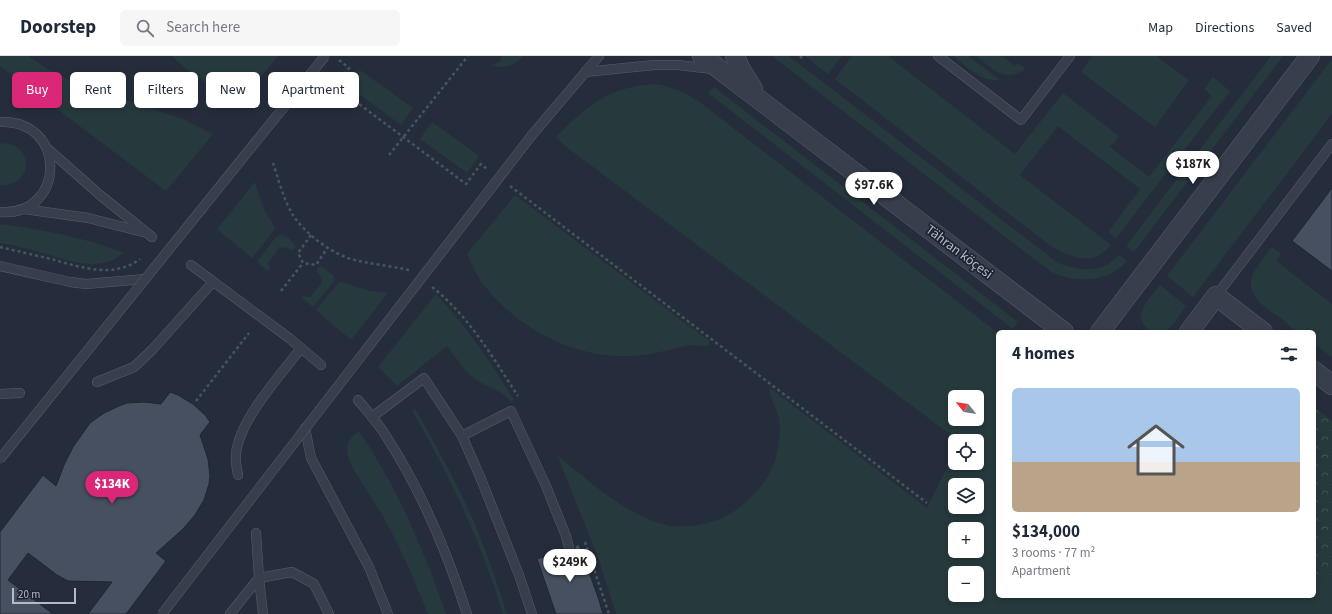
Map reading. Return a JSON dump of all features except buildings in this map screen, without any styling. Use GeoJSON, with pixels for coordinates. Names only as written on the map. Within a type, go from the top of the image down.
{"type":"FeatureCollection","features":[{"type":"Feature","properties":{"kind":"street","name":"Tähran köçesi"},"geometry":{"type":"LineString","coordinates":[[702,56],[1061,330]]}},
{"type":"Feature","properties":{"kind":"street"},"geometry":{"type":"LineString","coordinates":[[735,56],[740,68],[758,99]]}},
{"type":"Feature","properties":{"kind":"street"},"geometry":{"type":"LineString","coordinates":[[1102,330],[1310,56]]}},
{"type":"Feature","properties":{"kind":"street"},"geometry":{"type":"LineString","coordinates":[[1190,330],[1216,296],[1260,330]]}},
{"type":"Feature","properties":{"kind":"street"},"geometry":{"type":"LineString","coordinates":[[1316,373],[1332,385]]}},
{"type":"Feature","properties":{"kind":"lane"},"geometry":{"type":"LineString","coordinates":[[0,459],[325,56]]}},
{"type":"Feature","properties":{"kind":"lane"},"geometry":{"type":"LineString","coordinates":[[162,614],[532,135],[599,56]]}},
{"type":"Feature","properties":{"kind":"lane"},"geometry":{"type":"LineString","coordinates":[[938,56],[1021,120],[1070,56]]}},
{"type":"Feature","properties":{"kind":"lane"},"geometry":{"type":"LineString","coordinates":[[585,72],[654,65],[678,65],[721,70]]}},
{"type":"Feature","properties":{"kind":"lane"},"geometry":{"type":"LineString","coordinates":[[0,122],[10,122],[22,125],[32,130],[41,138],[47,148],[51,172],[48,183],[42,194],[34,202],[24,209],[13,212],[0,212]]}},
{"type":"Feature","properties":{"kind":"lane"},"geometry":{"type":"LineString","coordinates":[[1216,296],[1332,144]]}},
{"type":"Feature","properties":{"kind":"lane"},"geometry":{"type":"LineString","coordinates":[[24,209],[88,218],[149,235],[100,195],[47,148]]}},
{"type":"Feature","properties":{"kind":"lane"},"geometry":{"type":"LineString","coordinates":[[191,265],[301,348],[321,365]]}},
{"type":"Feature","properties":{"kind":"lane"},"geometry":{"type":"LineString","coordinates":[[0,266],[70,282],[86,284],[145,278]]}},
{"type":"Feature","properties":{"kind":"lane"},"geometry":{"type":"LineString","coordinates":[[97,382],[134,367],[152,350],[213,282]]}},
{"type":"Feature","properties":{"kind":"lane"},"geometry":{"type":"LineString","coordinates":[[238,476],[236,456],[238,440],[252,412],[301,348]]}},
{"type":"Feature","properties":{"kind":"lane"},"geometry":{"type":"LineString","coordinates":[[372,417],[424,378],[462,436],[481,479],[519,576],[532,614]]}},
{"type":"Feature","properties":{"kind":"lane"},"geometry":{"type":"LineString","coordinates":[[0,394],[20,393]]}},
{"type":"Feature","properties":{"kind":"lane"},"geometry":{"type":"LineString","coordinates":[[358,400],[386,435],[408,473],[428,514],[456,580],[467,614]]}},
{"type":"Feature","properties":{"kind":"lane"},"geometry":{"type":"LineString","coordinates":[[462,436],[511,411],[546,486],[566,536],[569,548]]}},
{"type":"Feature","properties":{"kind":"lane"},"geometry":{"type":"LineString","coordinates":[[305,428],[311,458],[370,568],[388,614]]}},
{"type":"Feature","properties":{"kind":"lane"},"geometry":{"type":"LineString","coordinates":[[256,532],[263,614]]}},
{"type":"Feature","properties":{"kind":"lane"},"geometry":{"type":"LineString","coordinates":[[230,614],[259,578],[292,572],[314,584],[329,614]]}},
{"type":"Feature","properties":{"kind":"path"},"geometry":{"type":"LineString","coordinates":[[334,56],[349,68],[335,86],[466,184],[481,164],[492,172]]}},
{"type":"Feature","properties":{"kind":"path"},"geometry":{"type":"LineString","coordinates":[[390,155],[468,56]]}},
{"type":"Feature","properties":{"kind":"path"},"geometry":{"type":"LineString","coordinates":[[273,163],[293,215],[311,235],[328,247],[350,258],[409,270],[413,273]]}},
{"type":"Feature","properties":{"kind":"path"},"geometry":{"type":"LineString","coordinates":[[508,185],[927,503]]}},
{"type":"Feature","properties":{"kind":"path"},"geometry":{"type":"LineString","coordinates":[[303,263],[298,253],[311,235]]}},
{"type":"Feature","properties":{"kind":"path"},"geometry":{"type":"LineString","coordinates":[[303,263],[316,265],[328,247]]}},
{"type":"Feature","properties":{"kind":"path"},"geometry":{"type":"LineString","coordinates":[[0,248],[93,270],[105,270],[132,265],[142,257]]}},
{"type":"Feature","properties":{"kind":"path"},"geometry":{"type":"LineString","coordinates":[[281,292],[303,263]]}},
{"type":"Feature","properties":{"kind":"path"},"geometry":{"type":"LineString","coordinates":[[429,284],[461,314],[488,350],[518,397]]}},
{"type":"Feature","properties":{"kind":"path"},"geometry":{"type":"LineString","coordinates":[[196,401],[248,333]]}},
{"type":"Feature","properties":{"kind":"path"},"geometry":{"type":"LineString","coordinates":[[584,541],[609,614]]}},
{"type":"Feature","properties":{"kind":"green space"},"geometry":{"type":"Polygon","coordinates":[[[0,56],[28,56],[54,72],[12,72],[12,75],[0,66],[0,56]]]}},
{"type":"Feature","properties":{"kind":"green space"},"geometry":{"type":"Polygon","coordinates":[[[172,56],[278,56],[260,78],[260,72],[206,72],[206,82],[198,77],[198,72],[190,72],[172,56]]]}},
{"type":"Feature","properties":{"kind":"green space"},"geometry":{"type":"Polygon","coordinates":[[[501,56],[523,56],[517,62],[509,66],[491,66],[501,61],[501,56]]]}},
{"type":"Feature","properties":{"kind":"green space"},"geometry":{"type":"Polygon","coordinates":[[[772,56],[789,56],[1058,263],[1074,268],[1090,269],[1106,265],[1119,255],[1127,261],[1120,268],[1111,273],[1092,279],[1071,278],[1052,272],[772,56]]]}},
{"type":"Feature","properties":{"kind":"green space"},"geometry":{"type":"Polygon","coordinates":[[[806,56],[842,56],[828,74],[806,56]]]}},
{"type":"Feature","properties":{"kind":"green space"},"geometry":{"type":"Polygon","coordinates":[[[852,56],[888,56],[1015,154],[1063,93],[1119,136],[1110,147],[1149,177],[1212,96],[1204,89],[1213,77],[1230,91],[1116,238],[1108,232],[1140,189],[1058,126],[1020,175],[1111,245],[1097,256],[1083,258],[1075,257],[1052,247],[835,79],[852,56]]]}},
{"type":"Feature","properties":{"kind":"green space"},"geometry":{"type":"Polygon","coordinates":[[[954,56],[968,56],[1000,80],[981,77],[954,56]]]}},
{"type":"Feature","properties":{"kind":"green space"},"geometry":{"type":"Polygon","coordinates":[[[976,56],[1002,56],[1015,66],[1018,63],[1026,69],[1011,75],[1005,75],[994,70],[976,56]]]}},
{"type":"Feature","properties":{"kind":"green space"},"geometry":{"type":"Polygon","coordinates":[[[1092,56],[1156,56],[1189,80],[1155,127],[1081,72],[1092,56]]]}},
{"type":"Feature","properties":{"kind":"green space"},"geometry":{"type":"Polygon","coordinates":[[[1271,56],[1283,56],[1134,252],[1126,246],[1271,56]]]}},
{"type":"Feature","properties":{"kind":"green space"},"geometry":{"type":"Polygon","coordinates":[[[1332,59],[1332,114],[1193,297],[1167,276],[1332,59]]]}},
{"type":"Feature","properties":{"kind":"green space"},"geometry":{"type":"Polygon","coordinates":[[[360,70],[413,108],[401,125],[359,94],[358,72],[360,70]]]}},
{"type":"Feature","properties":{"kind":"green space"},"geometry":{"type":"Polygon","coordinates":[[[62,76],[70,80],[70,108],[126,108],[126,100],[134,103],[134,108],[150,108],[183,119],[213,134],[166,191],[56,108],[62,108],[62,76]]]}},
{"type":"Feature","properties":{"kind":"green space"},"geometry":{"type":"Polygon","coordinates":[[[655,84],[674,89],[701,103],[996,331],[996,598],[1316,598],[1316,573],[1332,585],[1332,614],[616,614],[598,557],[557,455],[608,496],[623,506],[652,521],[680,527],[711,522],[732,513],[755,494],[765,481],[776,458],[780,429],[779,419],[770,394],[770,388],[927,508],[948,465],[948,470],[984,470],[984,434],[950,434],[565,146],[556,137],[589,107],[611,94],[624,89],[655,84]]]}},
{"type":"Feature","properties":{"kind":"green space"},"geometry":{"type":"Polygon","coordinates":[[[714,87],[1018,322],[1013,329],[708,93],[714,87]]]}},
{"type":"Feature","properties":{"kind":"green space"},"geometry":{"type":"Polygon","coordinates":[[[432,122],[479,156],[467,173],[420,139],[432,122]]]}},
{"type":"Feature","properties":{"kind":"green space"},"geometry":{"type":"Polygon","coordinates":[[[0,144],[13,145],[21,150],[25,157],[26,165],[24,173],[19,179],[11,184],[0,185],[0,144]]]}},
{"type":"Feature","properties":{"kind":"green space"},"geometry":{"type":"Polygon","coordinates":[[[255,182],[265,211],[275,229],[252,258],[217,229],[255,182]]]}},
{"type":"Feature","properties":{"kind":"green space"},"geometry":{"type":"Polygon","coordinates":[[[515,195],[709,341],[710,345],[689,345],[635,356],[607,355],[587,352],[547,337],[512,314],[496,300],[483,284],[467,254],[515,195]]]}},
{"type":"Feature","properties":{"kind":"green space"},"geometry":{"type":"Polygon","coordinates":[[[0,224],[63,235],[95,243],[124,253],[103,263],[93,264],[72,261],[0,243],[0,224]]]}},
{"type":"Feature","properties":{"kind":"green space"},"geometry":{"type":"Polygon","coordinates":[[[281,234],[290,239],[296,247],[292,250],[283,247],[278,249],[268,263],[270,270],[268,271],[259,264],[258,260],[276,237],[281,234]]]}},
{"type":"Feature","properties":{"kind":"green space"},"geometry":{"type":"Polygon","coordinates":[[[1272,247],[1281,254],[1276,261],[1332,304],[1332,357],[1316,345],[1316,330],[1295,330],[1267,309],[1257,299],[1251,288],[1251,281],[1257,268],[1272,247]]]}},
{"type":"Feature","properties":{"kind":"green space"},"geometry":{"type":"Polygon","coordinates":[[[321,266],[333,275],[335,280],[313,307],[301,297],[310,297],[321,284],[322,279],[317,271],[318,267],[321,266]]]}},
{"type":"Feature","properties":{"kind":"green space"},"geometry":{"type":"Polygon","coordinates":[[[341,282],[370,291],[388,293],[351,340],[316,310],[341,282]]]}},
{"type":"Feature","properties":{"kind":"green space"},"geometry":{"type":"Polygon","coordinates":[[[1160,285],[1186,306],[1175,322],[1167,330],[1149,330],[1144,326],[1141,316],[1145,304],[1160,285]]]}},
{"type":"Feature","properties":{"kind":"green space"},"geometry":{"type":"Polygon","coordinates":[[[436,294],[478,345],[514,400],[511,402],[499,392],[471,376],[447,346],[397,386],[378,367],[436,294]]]}},
{"type":"Feature","properties":{"kind":"green space"},"geometry":{"type":"Polygon","coordinates":[[[415,409],[443,459],[469,511],[490,562],[507,614],[503,614],[475,535],[452,485],[412,410],[415,409]]]}},
{"type":"Feature","properties":{"kind":"green space"},"geometry":{"type":"Polygon","coordinates":[[[1316,409],[1332,421],[1332,585],[1316,573],[1316,409]]]}},
{"type":"Feature","properties":{"kind":"green space"},"geometry":{"type":"Polygon","coordinates":[[[359,431],[386,474],[419,543],[446,614],[428,614],[408,565],[380,511],[352,466],[347,451],[347,445],[359,431]]]}}]}
